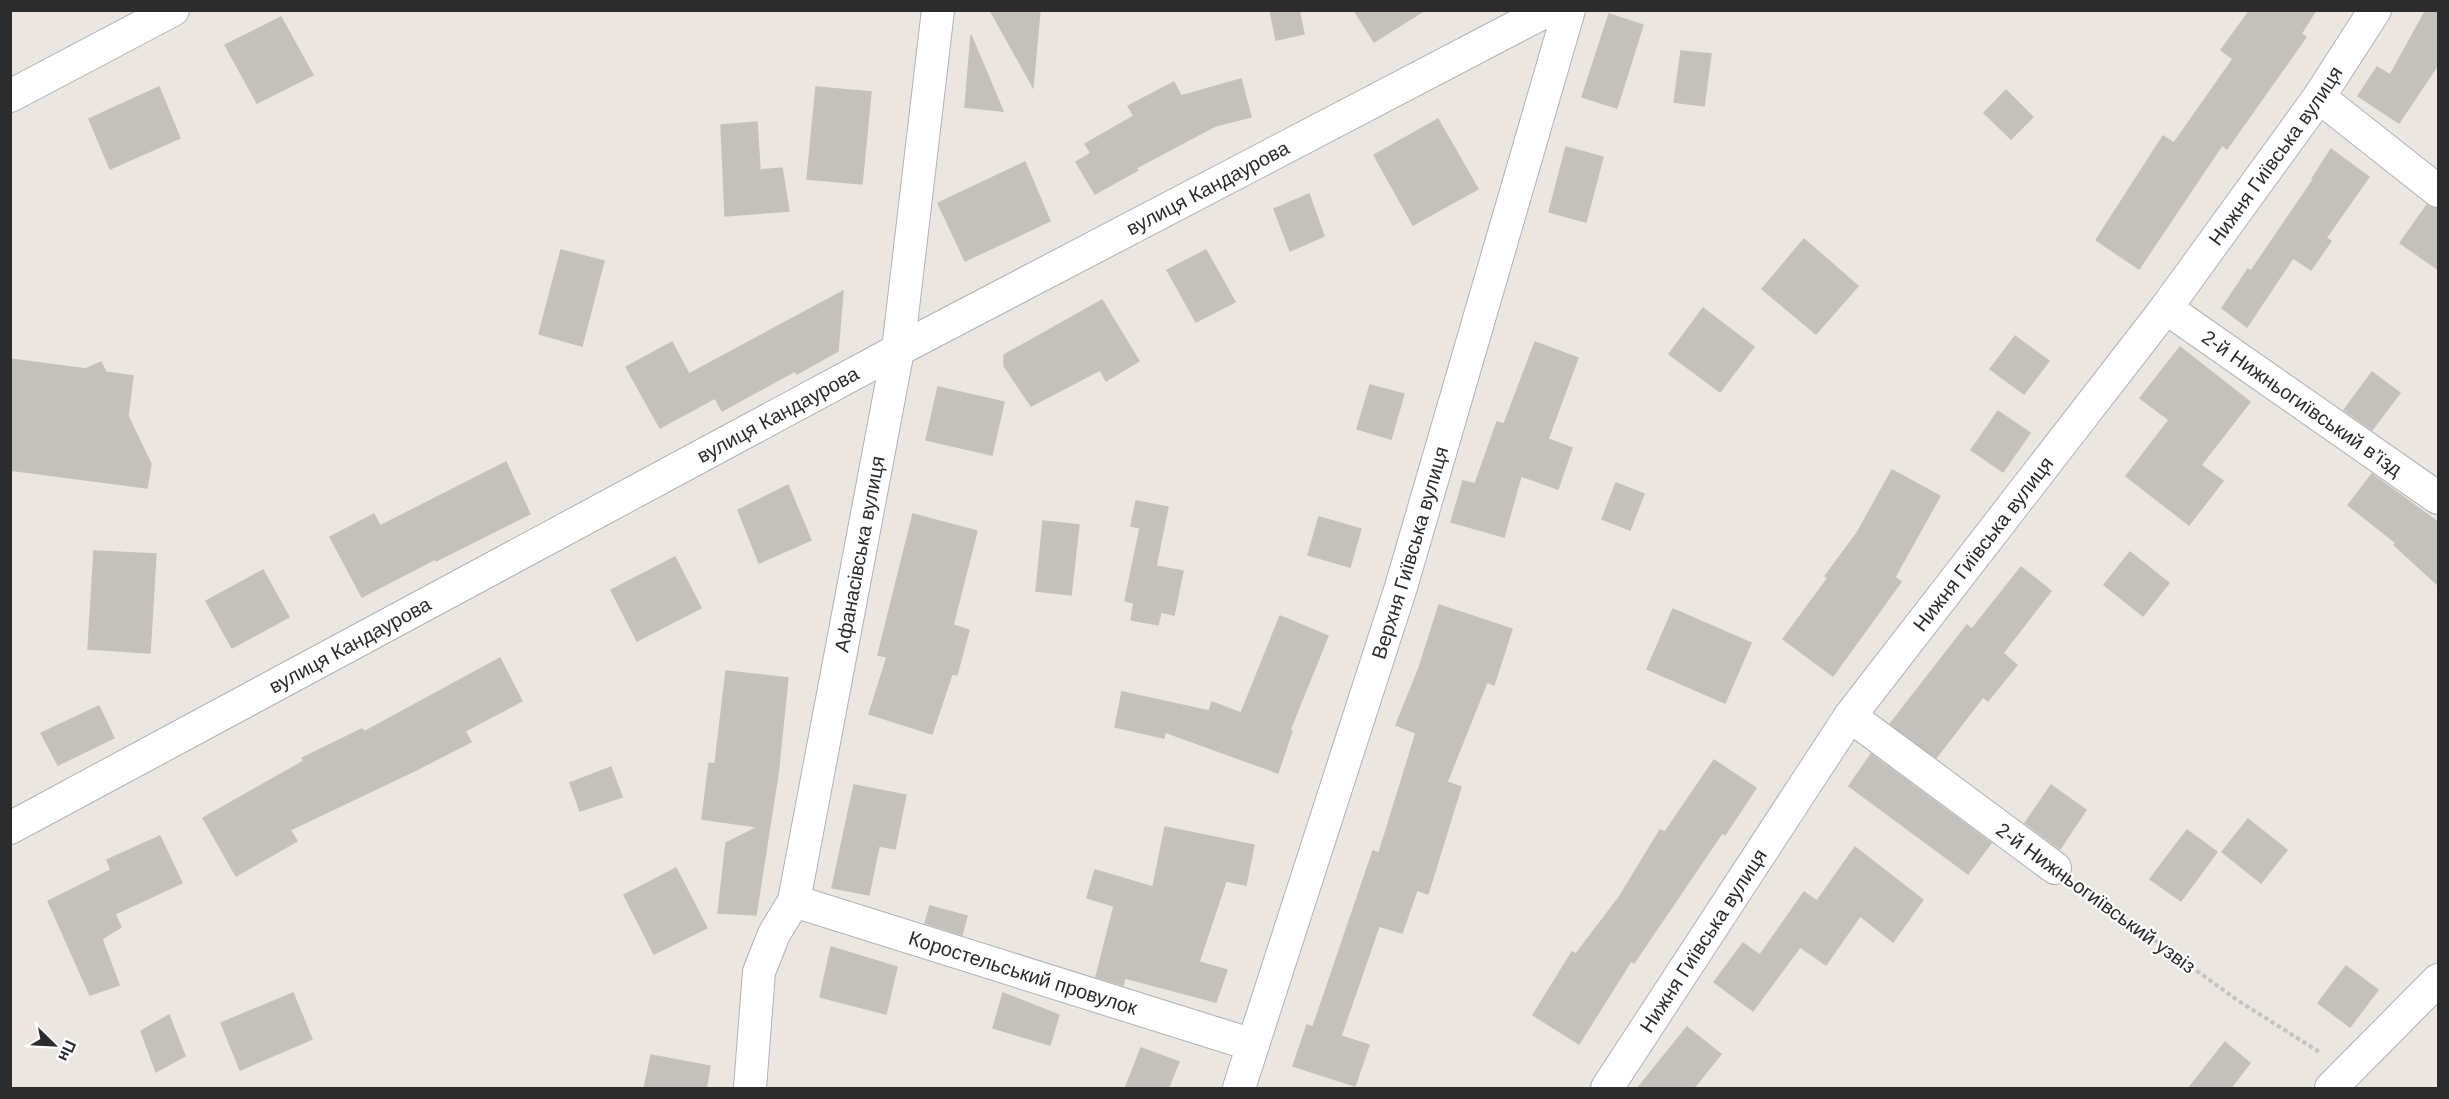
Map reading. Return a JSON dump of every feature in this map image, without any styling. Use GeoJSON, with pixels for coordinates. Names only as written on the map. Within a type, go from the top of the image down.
{"type":"FeatureCollection","features":[{"type":"Feature","properties":{"kind":"street"},"geometry":{"type":"LineString","coordinates":[[10,96],[173,10]]}},
{"type":"Feature","properties":{"kind":"street","name":"Афанасівська вулиця"},"geometry":{"type":"LineString","coordinates":[[750,1089],[759,972],[774,934],[794,900],[898,350],[938,10]]}},
{"type":"Feature","properties":{"kind":"street","name":"вулиця Кандаурова"},"geometry":{"type":"LineString","coordinates":[[10,828],[898,350],[1548,10]]}},
{"type":"Feature","properties":{"kind":"street","name":"Верхня Гиївська вулиця"},"geometry":{"type":"LineString","coordinates":[[1239,1089],[1401,587],[1569,10]]}},
{"type":"Feature","properties":{"kind":"street","name":"Нижня Гиївська вулиця"},"geometry":{"type":"LineString","coordinates":[[1606,1089],[1850,716],[2166,308],[2319,97],[2375,10]]}},
{"type":"Feature","properties":{"kind":"street"},"geometry":{"type":"LineString","coordinates":[[2319,97],[2439,192]]}},
{"type":"Feature","properties":{"kind":"street","name":"2-й Нижньогиївський в’їзд"},"geometry":{"type":"LineString","coordinates":[[2166,308],[2439,498]]}},
{"type":"Feature","properties":{"kind":"street","name":"2-й Нижньогиївський узвіз"},"geometry":{"type":"LineString","coordinates":[[1850,716],[2055,868]]}},
{"type":"Feature","properties":{"kind":"street","name":"Коростельський провулок"},"geometry":{"type":"LineString","coordinates":[[794,900],[1253,1045]]}},
{"type":"Feature","properties":{"kind":"street"},"geometry":{"type":"LineString","coordinates":[[2340,1080],[2439,980]]}},
{"type":"Feature","properties":{"kind":"path","name":"2-й Нижньогиївський узвіз"},"geometry":{"type":"LineString","coordinates":[[2055,868],[2237,1000],[2340,1080]]}},
{"type":"Feature","properties":{"kind":"building"},"geometry":{"type":"Polygon","coordinates":[[[990,10],[1040,10],[1033,87],[990,10]]]}},
{"type":"Feature","properties":{"kind":"building"},"geometry":{"type":"Polygon","coordinates":[[[1270,10],[1299,10],[1304,34],[1276,40],[1270,10]]]}},
{"type":"Feature","properties":{"kind":"building"},"geometry":{"type":"Polygon","coordinates":[[[1354,10],[1425,10],[1374,42],[1354,10]]]}},
{"type":"Feature","properties":{"kind":"building"},"geometry":{"type":"Polygon","coordinates":[[[2250,10],[2316,10],[2301,34],[2306,37],[2227,149],[2222,145],[2139,269],[2096,240],[2163,136],[2174,143],[2233,59],[2221,50],[2250,10]]]}},
{"type":"Feature","properties":{"kind":"building"},"geometry":{"type":"Polygon","coordinates":[[[2426,10],[2439,10],[2439,63],[2399,123],[2358,96],[2377,67],[2390,75],[2426,10]]]}},
{"type":"Feature","properties":{"kind":"building"},"geometry":{"type":"Polygon","coordinates":[[[1609,14],[1643,25],[1617,108],[1582,97],[1609,14]]]}},
{"type":"Feature","properties":{"kind":"building"},"geometry":{"type":"Polygon","coordinates":[[[281,17],[313,75],[257,103],[225,45],[281,17]]]}},
{"type":"Feature","properties":{"kind":"building"},"geometry":{"type":"Polygon","coordinates":[[[971,35],[1003,111],[965,107],[971,35]]]}},
{"type":"Feature","properties":{"kind":"building"},"geometry":{"type":"Polygon","coordinates":[[[1681,51],[1711,54],[1704,106],[1674,102],[1681,51]]]}},
{"type":"Feature","properties":{"kind":"building"},"geometry":{"type":"Polygon","coordinates":[[[1241,79],[1251,117],[1215,126],[1136,168],[1138,170],[1095,194],[1076,162],[1091,153],[1085,144],[1134,116],[1128,106],[1174,82],[1181,96],[1241,79]]]}},
{"type":"Feature","properties":{"kind":"building"},"geometry":{"type":"Polygon","coordinates":[[[159,87],[180,138],[110,169],[89,119],[159,87]]]}},
{"type":"Feature","properties":{"kind":"building"},"geometry":{"type":"Polygon","coordinates":[[[816,87],[871,92],[862,184],[807,179],[816,87]]]}},
{"type":"Feature","properties":{"kind":"building"},"geometry":{"type":"Polygon","coordinates":[[[2006,90],[2033,117],[2011,139],[1984,113],[2006,90]]]}},
{"type":"Feature","properties":{"kind":"building"},"geometry":{"type":"Polygon","coordinates":[[[1438,119],[1478,189],[1413,225],[1374,155],[1438,119]]]}},
{"type":"Feature","properties":{"kind":"building"},"geometry":{"type":"Polygon","coordinates":[[[757,122],[760,170],[782,168],[789,211],[725,216],[721,125],[757,122]]]}},
{"type":"Feature","properties":{"kind":"building"},"geometry":{"type":"Polygon","coordinates":[[[1566,147],[1603,157],[1586,222],[1549,212],[1566,147]]]}},
{"type":"Feature","properties":{"kind":"building"},"geometry":{"type":"Polygon","coordinates":[[[2331,149],[2369,177],[2326,238],[2331,241],[2311,270],[2293,258],[2247,327],[2222,308],[2248,269],[2251,271],[2313,180],[2331,149]]]}},
{"type":"Feature","properties":{"kind":"building"},"geometry":{"type":"Polygon","coordinates":[[[1025,162],[1050,221],[965,261],[938,203],[1025,162]]]}},
{"type":"Feature","properties":{"kind":"building"},"geometry":{"type":"Polygon","coordinates":[[[1309,194],[1324,236],[1290,251],[1274,209],[1309,194]]]}},
{"type":"Feature","properties":{"kind":"building"},"geometry":{"type":"Polygon","coordinates":[[[2427,205],[2439,209],[2439,270],[2400,243],[2427,205]]]}},
{"type":"Feature","properties":{"kind":"building"},"geometry":{"type":"Polygon","coordinates":[[[1804,239],[1858,286],[1816,334],[1762,289],[1804,239]]]}},
{"type":"Feature","properties":{"kind":"building"},"geometry":{"type":"Polygon","coordinates":[[[561,250],[604,261],[582,346],[539,334],[561,250]]]}},
{"type":"Feature","properties":{"kind":"building"},"geometry":{"type":"Polygon","coordinates":[[[1206,250],[1235,302],[1196,322],[1167,270],[1206,250]]]}},
{"type":"Feature","properties":{"kind":"building"},"geometry":{"type":"Polygon","coordinates":[[[843,291],[838,351],[797,374],[795,371],[722,411],[715,398],[660,428],[626,367],[672,342],[689,374],[843,291]]]}},
{"type":"Feature","properties":{"kind":"building"},"geometry":{"type":"Polygon","coordinates":[[[1102,300],[1139,361],[1106,381],[1100,370],[1031,406],[1004,366],[1004,355],[1102,300]]]}},
{"type":"Feature","properties":{"kind":"building"},"geometry":{"type":"Polygon","coordinates":[[[1703,308],[1754,347],[1720,392],[1669,354],[1703,308]]]}},
{"type":"Feature","properties":{"kind":"building"},"geometry":{"type":"Polygon","coordinates":[[[2015,336],[2049,361],[2024,394],[1990,369],[2015,336]]]}},
{"type":"Feature","properties":{"kind":"building"},"geometry":{"type":"Polygon","coordinates":[[[1535,342],[1578,358],[1548,439],[1572,448],[1558,489],[1521,476],[1504,537],[1451,522],[1463,481],[1475,484],[1497,422],[1504,424],[1535,342]]]}},
{"type":"Feature","properties":{"kind":"building"},"geometry":{"type":"Polygon","coordinates":[[[2180,347],[2250,402],[2201,465],[2223,481],[2189,525],[2126,476],[2169,420],[2140,398],[2180,347]]]}},
{"type":"Feature","properties":{"kind":"building"},"geometry":{"type":"Polygon","coordinates":[[[10,359],[86,369],[101,362],[106,372],[133,376],[128,416],[151,464],[147,488],[10,470],[10,359]]]}},
{"type":"Feature","properties":{"kind":"building"},"geometry":{"type":"Polygon","coordinates":[[[2372,372],[2400,393],[2372,430],[2344,410],[2372,372]]]}},
{"type":"Feature","properties":{"kind":"building"},"geometry":{"type":"Polygon","coordinates":[[[1370,385],[1404,394],[1391,439],[1357,429],[1370,385]]]}},
{"type":"Feature","properties":{"kind":"building"},"geometry":{"type":"Polygon","coordinates":[[[938,387],[1004,402],[992,455],[926,440],[938,387]]]}},
{"type":"Feature","properties":{"kind":"building"},"geometry":{"type":"Polygon","coordinates":[[[1998,411],[2030,433],[2003,472],[1971,450],[1998,411]]]}},
{"type":"Feature","properties":{"kind":"building"},"geometry":{"type":"Polygon","coordinates":[[[506,462],[530,514],[362,597],[330,537],[374,514],[380,526],[506,462]]]}},
{"type":"Feature","properties":{"kind":"building"},"geometry":{"type":"Polygon","coordinates":[[[1892,470],[1940,496],[1895,577],[1901,582],[1833,676],[1783,639],[1828,578],[1825,576],[1857,533],[1892,470]]]}},
{"type":"Feature","properties":{"kind":"building"},"geometry":{"type":"Polygon","coordinates":[[[2372,474],[2439,523],[2439,586],[2394,545],[2396,543],[2348,505],[2372,474]]]}},
{"type":"Feature","properties":{"kind":"building"},"geometry":{"type":"Polygon","coordinates":[[[1616,483],[1644,494],[1630,530],[1602,519],[1616,483]]]}},
{"type":"Feature","properties":{"kind":"building"},"geometry":{"type":"Polygon","coordinates":[[[788,485],[811,540],[759,563],[738,510],[788,485]]]}},
{"type":"Feature","properties":{"kind":"building"},"geometry":{"type":"Polygon","coordinates":[[[1136,501],[1168,507],[1156,566],[1183,571],[1174,615],[1161,612],[1158,625],[1131,620],[1134,603],[1125,601],[1140,528],[1131,526],[1136,501]]]}},
{"type":"Feature","properties":{"kind":"building"},"geometry":{"type":"Polygon","coordinates":[[[913,514],[977,531],[953,625],[969,630],[957,675],[952,674],[932,734],[869,714],[887,657],[878,655],[913,514]]]}},
{"type":"Feature","properties":{"kind":"building"},"geometry":{"type":"Polygon","coordinates":[[[1319,517],[1361,529],[1350,567],[1308,555],[1319,517]]]}},
{"type":"Feature","properties":{"kind":"building"},"geometry":{"type":"Polygon","coordinates":[[[1043,521],[1079,525],[1071,595],[1036,591],[1043,521]]]}},
{"type":"Feature","properties":{"kind":"building"},"geometry":{"type":"Polygon","coordinates":[[[94,551],[156,554],[150,653],[88,649],[94,551]]]}},
{"type":"Feature","properties":{"kind":"building"},"geometry":{"type":"Polygon","coordinates":[[[2130,552],[2169,583],[2143,616],[2104,585],[2130,552]]]}},
{"type":"Feature","properties":{"kind":"building"},"geometry":{"type":"Polygon","coordinates":[[[675,557],[701,608],[637,641],[611,590],[675,557]]]}},
{"type":"Feature","properties":{"kind":"building"},"geometry":{"type":"Polygon","coordinates":[[[2021,567],[2051,591],[2003,653],[2017,665],[1988,701],[1983,697],[1936,758],[1890,724],[1967,625],[1972,629],[2021,567]]]}},
{"type":"Feature","properties":{"kind":"building"},"geometry":{"type":"Polygon","coordinates":[[[263,570],[289,617],[232,648],[206,601],[263,570]]]}},
{"type":"Feature","properties":{"kind":"building"},"geometry":{"type":"Polygon","coordinates":[[[1439,605],[1512,629],[1494,685],[1487,682],[1447,782],[1461,787],[1428,894],[1417,890],[1402,933],[1379,926],[1341,1036],[1369,1045],[1355,1086],[1293,1066],[1307,1025],[1313,1027],[1373,851],[1379,853],[1416,733],[1396,725],[1419,668],[1439,605]]]}},
{"type":"Feature","properties":{"kind":"building"},"geometry":{"type":"Polygon","coordinates":[[[1673,609],[1751,643],[1725,703],[1647,669],[1673,609]]]}},
{"type":"Feature","properties":{"kind":"building"},"geometry":{"type":"Polygon","coordinates":[[[1280,616],[1328,636],[1290,730],[1292,731],[1278,773],[1165,732],[1164,738],[1115,727],[1122,692],[1209,711],[1212,702],[1241,713],[1280,616]]]}},
{"type":"Feature","properties":{"kind":"building"},"geometry":{"type":"Polygon","coordinates":[[[500,658],[522,701],[465,731],[471,742],[290,830],[297,841],[236,876],[203,818],[304,761],[302,758],[362,729],[364,732],[500,658]]]}},
{"type":"Feature","properties":{"kind":"building"},"geometry":{"type":"Polygon","coordinates":[[[726,671],[788,678],[778,774],[756,915],[718,913],[726,843],[758,827],[702,819],[709,763],[715,764],[726,671]]]}},
{"type":"Feature","properties":{"kind":"building"},"geometry":{"type":"Polygon","coordinates":[[[99,706],[114,738],[58,765],[41,733],[99,706]]]}},
{"type":"Feature","properties":{"kind":"building"},"geometry":{"type":"Polygon","coordinates":[[[1871,754],[1991,843],[1968,874],[1849,786],[1871,754]]]}},
{"type":"Feature","properties":{"kind":"building"},"geometry":{"type":"Polygon","coordinates":[[[1714,760],[1756,788],[1725,835],[1722,833],[1634,963],[1631,961],[1579,1044],[1533,1015],[1572,952],[1576,954],[1620,896],[1660,830],[1665,832],[1714,760]]]}},
{"type":"Feature","properties":{"kind":"building"},"geometry":{"type":"Polygon","coordinates":[[[611,767],[622,797],[580,811],[570,783],[611,767]]]}},
{"type":"Feature","properties":{"kind":"building"},"geometry":{"type":"Polygon","coordinates":[[[854,785],[906,795],[895,849],[879,846],[869,895],[832,888],[854,785]]]}},
{"type":"Feature","properties":{"kind":"building"},"geometry":{"type":"Polygon","coordinates":[[[2051,785],[2086,810],[2060,849],[2025,823],[2051,785]]]}},
{"type":"Feature","properties":{"kind":"building"},"geometry":{"type":"Polygon","coordinates":[[[2248,819],[2287,850],[2261,883],[2222,852],[2248,819]]]}},
{"type":"Feature","properties":{"kind":"building"},"geometry":{"type":"Polygon","coordinates":[[[1165,827],[1254,845],[1246,885],[1226,881],[1199,962],[1227,970],[1216,1002],[1125,978],[1123,985],[1096,977],[1114,906],[1087,898],[1095,870],[1153,887],[1165,827]]]}},
{"type":"Feature","properties":{"kind":"building"},"geometry":{"type":"Polygon","coordinates":[[[2187,830],[2217,852],[2181,901],[2150,879],[2187,830]]]}},
{"type":"Feature","properties":{"kind":"building"},"geometry":{"type":"Polygon","coordinates":[[[160,836],[182,883],[115,914],[121,927],[102,939],[119,985],[90,995],[48,901],[111,870],[107,860],[160,836]]]}},
{"type":"Feature","properties":{"kind":"building"},"geometry":{"type":"Polygon","coordinates":[[[1855,847],[1923,900],[1893,942],[1860,916],[1826,965],[1800,947],[1753,1011],[1714,982],[1743,943],[1760,955],[1804,892],[1817,901],[1855,847]]]}},
{"type":"Feature","properties":{"kind":"building"},"geometry":{"type":"Polygon","coordinates":[[[676,868],[707,928],[654,954],[624,895],[676,868]]]}},
{"type":"Feature","properties":{"kind":"building"},"geometry":{"type":"Polygon","coordinates":[[[930,906],[967,916],[962,935],[925,923],[930,906]]]}},
{"type":"Feature","properties":{"kind":"building"},"geometry":{"type":"Polygon","coordinates":[[[831,947],[897,967],[886,1014],[820,997],[831,947]]]}},
{"type":"Feature","properties":{"kind":"building"},"geometry":{"type":"Polygon","coordinates":[[[2346,966],[2378,990],[2350,1027],[2318,1003],[2346,966]]]}},
{"type":"Feature","properties":{"kind":"building"},"geometry":{"type":"Polygon","coordinates":[[[293,993],[312,1039],[240,1070],[221,1023],[293,993]]]}},
{"type":"Feature","properties":{"kind":"building"},"geometry":{"type":"Polygon","coordinates":[[[1003,993],[1059,1015],[1050,1045],[993,1028],[1003,993]]]}},
{"type":"Feature","properties":{"kind":"building"},"geometry":{"type":"Polygon","coordinates":[[[169,1015],[185,1056],[156,1072],[141,1031],[169,1015]]]}},
{"type":"Feature","properties":{"kind":"building"},"geometry":{"type":"Polygon","coordinates":[[[1687,1027],[1721,1054],[1693,1089],[1637,1089],[1687,1027]]]}},
{"type":"Feature","properties":{"kind":"building"},"geometry":{"type":"Polygon","coordinates":[[[2225,1042],[2250,1063],[2230,1089],[2188,1089],[2225,1042]]]}},
{"type":"Feature","properties":{"kind":"building"},"geometry":{"type":"Polygon","coordinates":[[[1141,1048],[1179,1062],[1168,1089],[1125,1089],[1141,1048]]]}},
{"type":"Feature","properties":{"kind":"building"},"geometry":{"type":"Polygon","coordinates":[[[651,1055],[710,1066],[706,1089],[644,1089],[651,1055]]]}}]}
